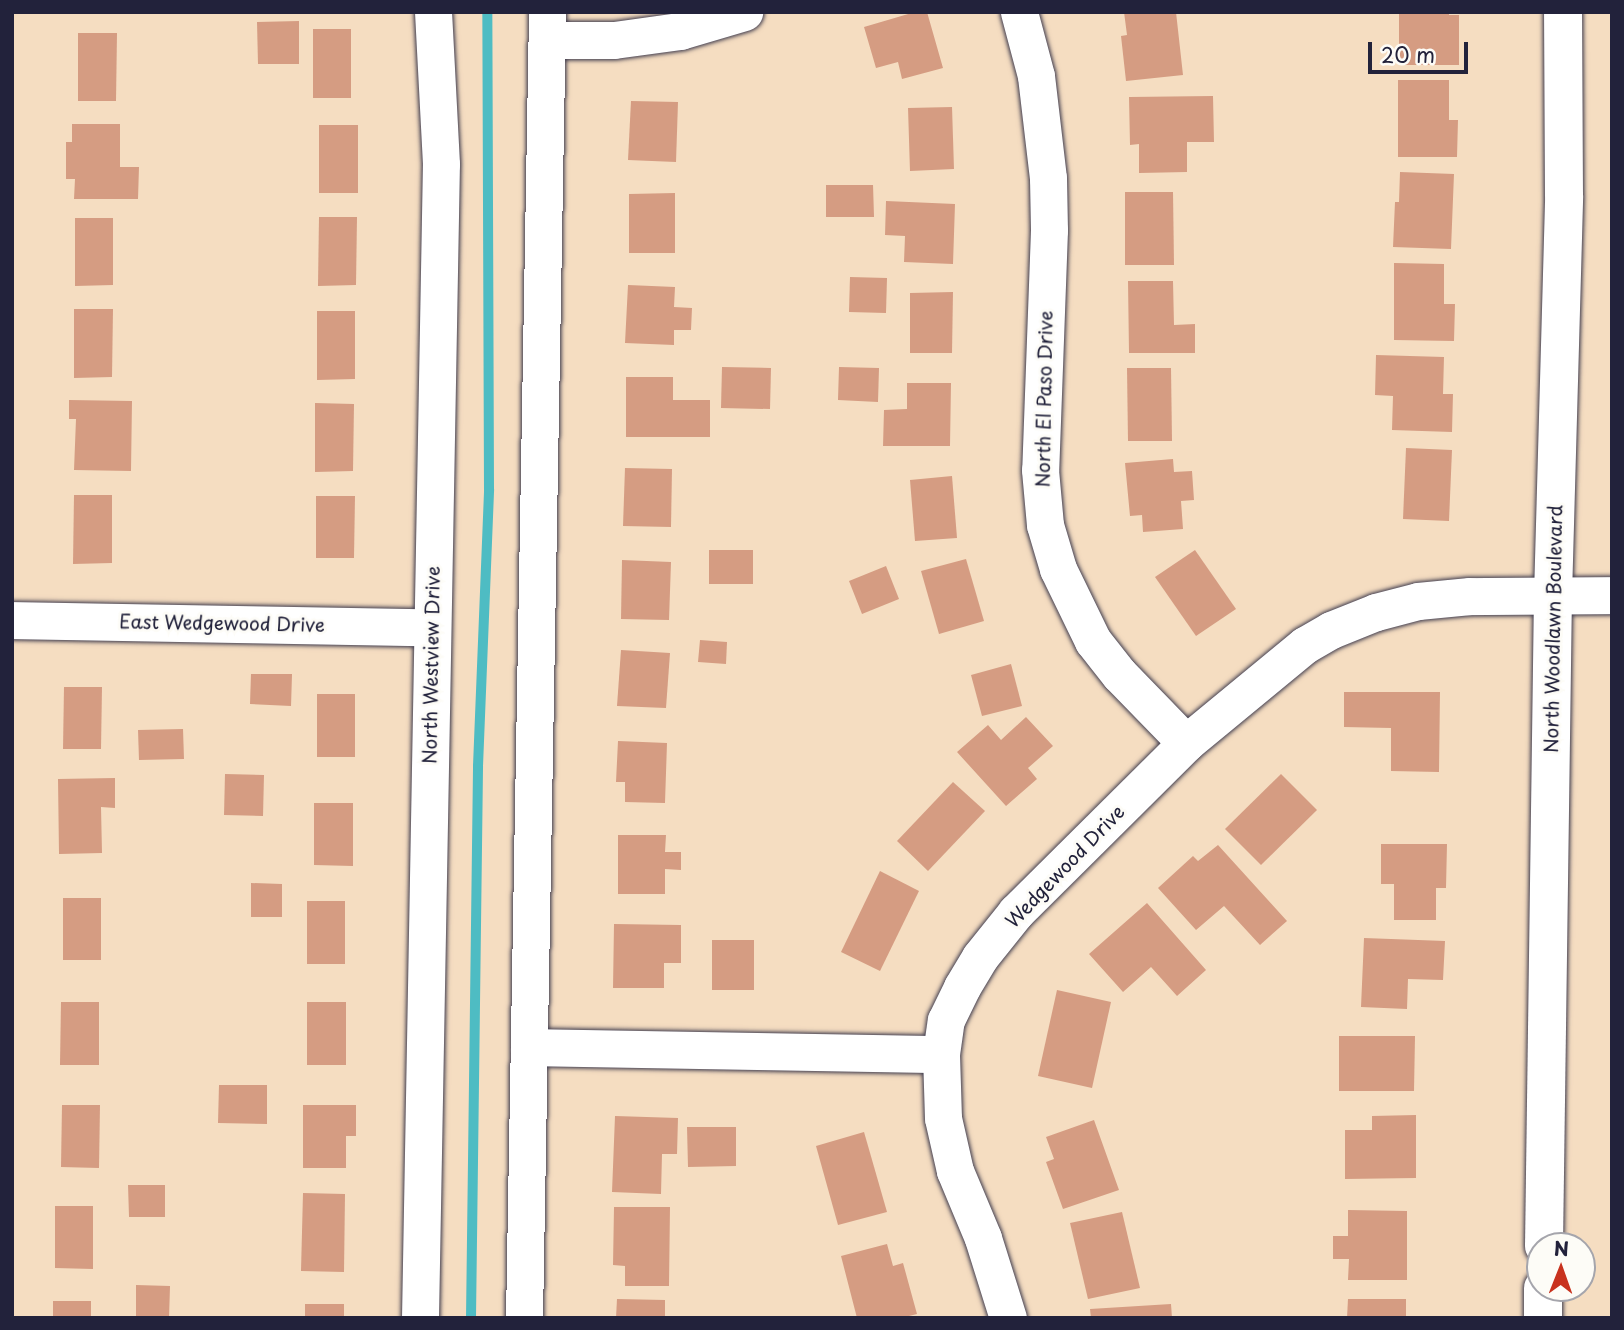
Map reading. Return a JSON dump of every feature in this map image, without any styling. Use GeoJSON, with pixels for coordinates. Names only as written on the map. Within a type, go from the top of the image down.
{"type":"FeatureCollection","features":[{"type":"Feature","properties":{"kind":"street","name":"North Westview Drive"},"geometry":{"type":"LineString","coordinates":[[420,1318],[441,164],[433,12]]}},
{"type":"Feature","properties":{"kind":"street"},"geometry":{"type":"LineString","coordinates":[[524,1318],[547,26],[614,40],[680,31],[744,12]]}},
{"type":"Feature","properties":{"kind":"street","name":"North El Paso Drive"},"geometry":{"type":"LineString","coordinates":[[1019,12],[1036,76],[1048,178],[1049,230],[1040,461],[1045,525],[1058,569],[1093,641],[1119,674],[1186,743]]}},
{"type":"Feature","properties":{"kind":"street","name":"North Woodlawn Boulevard"},"geometry":{"type":"LineString","coordinates":[[1544,1232],[1553,596],[1564,196],[1563,12]]}},
{"type":"Feature","properties":{"kind":"street","name":"Wedgewood Drive"},"geometry":{"type":"LineString","coordinates":[[941,1054],[946,1020],[962,988],[980,957],[1016,912],[1186,743],[1305,645],[1365,617],[1418,601],[1470,596],[1612,595]]}},
{"type":"Feature","properties":{"kind":"street","name":"East Wedgewood Drive"},"geometry":{"type":"LineString","coordinates":[[12,620],[432,627]]}},
{"type":"Feature","properties":{"kind":"street"},"geometry":{"type":"LineString","coordinates":[[529,1047],[941,1054],[943,1118],[955,1171],[983,1238],[1008,1318]]}},
{"type":"Feature","properties":{"kind":"building"},"geometry":{"type":"Polygon","coordinates":[[[915,12],[927,12],[943,68],[902,79],[898,62],[876,68],[864,27],[915,12]]]}},
{"type":"Feature","properties":{"kind":"building"},"geometry":{"type":"Polygon","coordinates":[[[1124,12],[1176,12],[1183,75],[1126,81],[1121,36],[1127,35],[1124,12]]]}},
{"type":"Feature","properties":{"kind":"building"},"geometry":{"type":"Polygon","coordinates":[[[1399,12],[1449,12],[1449,15],[1459,15],[1459,65],[1399,65],[1399,12]]]}},
{"type":"Feature","properties":{"kind":"building"},"geometry":{"type":"Polygon","coordinates":[[[299,21],[299,64],[258,64],[257,22],[299,21]]]}},
{"type":"Feature","properties":{"kind":"building"},"geometry":{"type":"Polygon","coordinates":[[[313,29],[351,29],[351,98],[313,98],[313,29]]]}},
{"type":"Feature","properties":{"kind":"building"},"geometry":{"type":"Polygon","coordinates":[[[78,33],[117,33],[116,101],[78,101],[78,33]]]}},
{"type":"Feature","properties":{"kind":"building"},"geometry":{"type":"Polygon","coordinates":[[[1398,80],[1449,80],[1449,120],[1458,120],[1457,157],[1398,157],[1398,80]]]}},
{"type":"Feature","properties":{"kind":"building"},"geometry":{"type":"Polygon","coordinates":[[[1213,96],[1214,142],[1187,142],[1187,172],[1139,173],[1139,144],[1130,145],[1129,97],[1213,96]]]}},
{"type":"Feature","properties":{"kind":"building"},"geometry":{"type":"Polygon","coordinates":[[[631,101],[678,102],[676,162],[628,160],[631,101]]]}},
{"type":"Feature","properties":{"kind":"building"},"geometry":{"type":"Polygon","coordinates":[[[952,107],[954,169],[910,171],[908,108],[952,107]]]}},
{"type":"Feature","properties":{"kind":"building"},"geometry":{"type":"Polygon","coordinates":[[[72,124],[120,124],[120,167],[139,167],[138,199],[74,199],[75,179],[66,179],[66,142],[72,142],[72,124]]]}},
{"type":"Feature","properties":{"kind":"building"},"geometry":{"type":"Polygon","coordinates":[[[319,125],[358,125],[358,193],[319,193],[319,125]]]}},
{"type":"Feature","properties":{"kind":"building"},"geometry":{"type":"Polygon","coordinates":[[[1400,172],[1454,174],[1451,249],[1393,247],[1395,202],[1399,202],[1400,172]]]}},
{"type":"Feature","properties":{"kind":"building"},"geometry":{"type":"Polygon","coordinates":[[[826,185],[873,185],[874,217],[826,217],[826,185]]]}},
{"type":"Feature","properties":{"kind":"building"},"geometry":{"type":"Polygon","coordinates":[[[1125,192],[1173,192],[1174,265],[1125,265],[1125,192]]]}},
{"type":"Feature","properties":{"kind":"building"},"geometry":{"type":"Polygon","coordinates":[[[675,193],[675,253],[629,253],[629,194],[675,193]]]}},
{"type":"Feature","properties":{"kind":"building"},"geometry":{"type":"Polygon","coordinates":[[[886,201],[955,204],[953,264],[904,262],[905,236],[885,235],[886,201]]]}},
{"type":"Feature","properties":{"kind":"building"},"geometry":{"type":"Polygon","coordinates":[[[319,217],[357,217],[356,285],[318,286],[319,217]]]}},
{"type":"Feature","properties":{"kind":"building"},"geometry":{"type":"Polygon","coordinates":[[[75,218],[113,218],[113,285],[75,286],[75,218]]]}},
{"type":"Feature","properties":{"kind":"building"},"geometry":{"type":"Polygon","coordinates":[[[1394,263],[1444,264],[1444,304],[1455,304],[1454,341],[1394,340],[1394,263]]]}},
{"type":"Feature","properties":{"kind":"building"},"geometry":{"type":"Polygon","coordinates":[[[850,277],[887,278],[886,313],[849,312],[850,277]]]}},
{"type":"Feature","properties":{"kind":"building"},"geometry":{"type":"Polygon","coordinates":[[[1128,281],[1173,281],[1174,325],[1195,324],[1195,353],[1129,353],[1128,281]]]}},
{"type":"Feature","properties":{"kind":"building"},"geometry":{"type":"Polygon","coordinates":[[[628,285],[675,287],[674,307],[692,308],[691,330],[674,330],[674,345],[625,343],[628,285]]]}},
{"type":"Feature","properties":{"kind":"building"},"geometry":{"type":"Polygon","coordinates":[[[953,292],[952,353],[910,353],[910,293],[953,292]]]}},
{"type":"Feature","properties":{"kind":"building"},"geometry":{"type":"Polygon","coordinates":[[[74,309],[113,309],[112,377],[74,378],[74,309]]]}},
{"type":"Feature","properties":{"kind":"building"},"geometry":{"type":"Polygon","coordinates":[[[317,311],[355,311],[355,379],[317,380],[317,311]]]}},
{"type":"Feature","properties":{"kind":"building"},"geometry":{"type":"Polygon","coordinates":[[[1376,355],[1444,357],[1443,394],[1453,394],[1452,432],[1392,430],[1393,396],[1375,395],[1376,355]]]}},
{"type":"Feature","properties":{"kind":"building"},"geometry":{"type":"Polygon","coordinates":[[[722,367],[771,368],[770,409],[721,408],[722,367]]]}},
{"type":"Feature","properties":{"kind":"building"},"geometry":{"type":"Polygon","coordinates":[[[839,367],[879,368],[878,402],[838,400],[839,367]]]}},
{"type":"Feature","properties":{"kind":"building"},"geometry":{"type":"Polygon","coordinates":[[[1127,368],[1171,368],[1172,441],[1128,441],[1127,368]]]}},
{"type":"Feature","properties":{"kind":"building"},"geometry":{"type":"Polygon","coordinates":[[[626,377],[673,377],[673,400],[710,400],[710,437],[626,437],[626,377]]]}},
{"type":"Feature","properties":{"kind":"building"},"geometry":{"type":"Polygon","coordinates":[[[907,383],[951,383],[950,446],[883,446],[884,410],[907,409],[907,383]]]}},
{"type":"Feature","properties":{"kind":"building"},"geometry":{"type":"Polygon","coordinates":[[[69,400],[132,401],[131,471],[74,470],[76,419],[69,419],[69,400]]]}},
{"type":"Feature","properties":{"kind":"building"},"geometry":{"type":"Polygon","coordinates":[[[315,403],[354,404],[353,471],[315,472],[315,403]]]}},
{"type":"Feature","properties":{"kind":"building"},"geometry":{"type":"Polygon","coordinates":[[[1406,448],[1452,450],[1449,521],[1403,519],[1406,448]]]}},
{"type":"Feature","properties":{"kind":"building"},"geometry":{"type":"Polygon","coordinates":[[[1173,459],[1174,472],[1192,471],[1194,500],[1181,501],[1183,529],[1143,532],[1142,515],[1130,516],[1125,463],[1173,459]]]}},
{"type":"Feature","properties":{"kind":"building"},"geometry":{"type":"Polygon","coordinates":[[[625,468],[672,469],[671,527],[623,526],[625,468]]]}},
{"type":"Feature","properties":{"kind":"building"},"geometry":{"type":"Polygon","coordinates":[[[952,476],[957,538],[915,541],[910,480],[952,476]]]}},
{"type":"Feature","properties":{"kind":"building"},"geometry":{"type":"Polygon","coordinates":[[[74,495],[112,495],[112,563],[73,564],[74,495]]]}},
{"type":"Feature","properties":{"kind":"building"},"geometry":{"type":"Polygon","coordinates":[[[316,496],[355,496],[354,558],[316,558],[316,496]]]}},
{"type":"Feature","properties":{"kind":"building"},"geometry":{"type":"Polygon","coordinates":[[[709,550],[753,550],[753,584],[709,584],[709,550]]]}},
{"type":"Feature","properties":{"kind":"building"},"geometry":{"type":"Polygon","coordinates":[[[1195,550],[1236,609],[1196,636],[1155,577],[1195,550]]]}},
{"type":"Feature","properties":{"kind":"building"},"geometry":{"type":"Polygon","coordinates":[[[966,559],[984,621],[939,634],[921,571],[966,559]]]}},
{"type":"Feature","properties":{"kind":"building"},"geometry":{"type":"Polygon","coordinates":[[[622,560],[671,562],[669,620],[621,619],[622,560]]]}},
{"type":"Feature","properties":{"kind":"building"},"geometry":{"type":"Polygon","coordinates":[[[886,566],[899,599],[862,614],[849,581],[886,566]]]}},
{"type":"Feature","properties":{"kind":"building"},"geometry":{"type":"Polygon","coordinates":[[[700,640],[727,642],[726,664],[698,662],[700,640]]]}},
{"type":"Feature","properties":{"kind":"building"},"geometry":{"type":"Polygon","coordinates":[[[621,650],[670,653],[666,708],[617,706],[621,650]]]}},
{"type":"Feature","properties":{"kind":"building"},"geometry":{"type":"Polygon","coordinates":[[[1011,664],[1022,706],[982,716],[971,675],[1011,664]]]}},
{"type":"Feature","properties":{"kind":"building"},"geometry":{"type":"Polygon","coordinates":[[[251,674],[292,674],[291,706],[250,704],[251,674]]]}},
{"type":"Feature","properties":{"kind":"building"},"geometry":{"type":"Polygon","coordinates":[[[64,687],[102,687],[101,749],[63,749],[64,687]]]}},
{"type":"Feature","properties":{"kind":"building"},"geometry":{"type":"Polygon","coordinates":[[[1344,692],[1440,692],[1439,772],[1391,771],[1391,728],[1344,727],[1344,692]]]}},
{"type":"Feature","properties":{"kind":"building"},"geometry":{"type":"Polygon","coordinates":[[[317,694],[355,694],[355,757],[317,757],[317,694]]]}},
{"type":"Feature","properties":{"kind":"building"},"geometry":{"type":"Polygon","coordinates":[[[1026,717],[1053,746],[1028,768],[1037,779],[1006,806],[957,752],[988,725],[1001,740],[1026,717]]]}},
{"type":"Feature","properties":{"kind":"building"},"geometry":{"type":"Polygon","coordinates":[[[183,729],[184,759],[139,760],[138,730],[183,729]]]}},
{"type":"Feature","properties":{"kind":"building"},"geometry":{"type":"Polygon","coordinates":[[[618,741],[667,743],[665,803],[625,802],[625,782],[616,782],[618,741]]]}},
{"type":"Feature","properties":{"kind":"building"},"geometry":{"type":"Polygon","coordinates":[[[225,774],[264,775],[263,816],[224,815],[225,774]]]}},
{"type":"Feature","properties":{"kind":"building"},"geometry":{"type":"Polygon","coordinates":[[[1281,774],[1317,810],[1261,865],[1225,829],[1281,774]]]}},
{"type":"Feature","properties":{"kind":"building"},"geometry":{"type":"Polygon","coordinates":[[[115,778],[115,808],[101,807],[102,853],[59,854],[58,779],[115,778]]]}},
{"type":"Feature","properties":{"kind":"building"},"geometry":{"type":"Polygon","coordinates":[[[953,782],[985,811],[928,871],[897,841],[953,782]]]}},
{"type":"Feature","properties":{"kind":"building"},"geometry":{"type":"Polygon","coordinates":[[[314,803],[353,803],[353,866],[314,865],[314,803]]]}},
{"type":"Feature","properties":{"kind":"building"},"geometry":{"type":"Polygon","coordinates":[[[618,835],[666,835],[665,852],[681,852],[681,870],[665,869],[665,894],[618,894],[618,835]]]}},
{"type":"Feature","properties":{"kind":"building"},"geometry":{"type":"Polygon","coordinates":[[[1381,844],[1447,844],[1446,888],[1436,888],[1436,920],[1394,920],[1394,884],[1381,884],[1381,844]]]}},
{"type":"Feature","properties":{"kind":"building"},"geometry":{"type":"Polygon","coordinates":[[[1218,845],[1287,921],[1260,945],[1224,906],[1196,930],[1158,888],[1193,856],[1198,861],[1218,845]]]}},
{"type":"Feature","properties":{"kind":"building"},"geometry":{"type":"Polygon","coordinates":[[[880,871],[919,891],[880,971],[841,952],[880,871]]]}},
{"type":"Feature","properties":{"kind":"building"},"geometry":{"type":"Polygon","coordinates":[[[251,883],[282,884],[282,917],[251,917],[251,883]]]}},
{"type":"Feature","properties":{"kind":"building"},"geometry":{"type":"Polygon","coordinates":[[[63,898],[101,898],[101,960],[63,960],[63,898]]]}},
{"type":"Feature","properties":{"kind":"building"},"geometry":{"type":"Polygon","coordinates":[[[307,901],[345,901],[345,964],[307,964],[307,901]]]}},
{"type":"Feature","properties":{"kind":"building"},"geometry":{"type":"Polygon","coordinates":[[[1147,903],[1206,970],[1177,996],[1151,967],[1123,992],[1089,954],[1147,903]]]}},
{"type":"Feature","properties":{"kind":"building"},"geometry":{"type":"Polygon","coordinates":[[[614,924],[681,925],[681,963],[664,963],[664,988],[613,988],[614,924]]]}},
{"type":"Feature","properties":{"kind":"building"},"geometry":{"type":"Polygon","coordinates":[[[1364,938],[1445,941],[1443,980],[1408,979],[1407,1009],[1361,1007],[1364,938]]]}},
{"type":"Feature","properties":{"kind":"building"},"geometry":{"type":"Polygon","coordinates":[[[712,940],[754,940],[754,990],[712,990],[712,940]]]}},
{"type":"Feature","properties":{"kind":"building"},"geometry":{"type":"Polygon","coordinates":[[[1057,990],[1111,1002],[1092,1088],[1038,1076],[1057,990]]]}},
{"type":"Feature","properties":{"kind":"building"},"geometry":{"type":"Polygon","coordinates":[[[61,1002],[99,1002],[99,1065],[60,1065],[61,1002]]]}},
{"type":"Feature","properties":{"kind":"building"},"geometry":{"type":"Polygon","coordinates":[[[307,1002],[346,1002],[346,1065],[307,1065],[307,1002]]]}},
{"type":"Feature","properties":{"kind":"building"},"geometry":{"type":"Polygon","coordinates":[[[1339,1036],[1415,1036],[1414,1091],[1339,1091],[1339,1036]]]}},
{"type":"Feature","properties":{"kind":"building"},"geometry":{"type":"Polygon","coordinates":[[[219,1085],[267,1085],[267,1124],[218,1123],[219,1085]]]}},
{"type":"Feature","properties":{"kind":"building"},"geometry":{"type":"Polygon","coordinates":[[[62,1105],[100,1105],[99,1168],[61,1167],[62,1105]]]}},
{"type":"Feature","properties":{"kind":"building"},"geometry":{"type":"Polygon","coordinates":[[[303,1105],[356,1105],[356,1136],[346,1136],[346,1168],[303,1168],[303,1105]]]}},
{"type":"Feature","properties":{"kind":"building"},"geometry":{"type":"Polygon","coordinates":[[[1416,1115],[1416,1178],[1345,1179],[1345,1130],[1372,1130],[1372,1116],[1416,1115]]]}},
{"type":"Feature","properties":{"kind":"building"},"geometry":{"type":"Polygon","coordinates":[[[615,1116],[678,1118],[677,1154],[662,1154],[661,1194],[612,1192],[615,1116]]]}},
{"type":"Feature","properties":{"kind":"building"},"geometry":{"type":"Polygon","coordinates":[[[1094,1120],[1119,1190],[1063,1209],[1046,1162],[1054,1159],[1046,1137],[1094,1120]]]}},
{"type":"Feature","properties":{"kind":"building"},"geometry":{"type":"Polygon","coordinates":[[[687,1127],[736,1127],[736,1166],[688,1167],[687,1127]]]}},
{"type":"Feature","properties":{"kind":"building"},"geometry":{"type":"Polygon","coordinates":[[[864,1132],[887,1212],[838,1225],[816,1146],[864,1132]]]}},
{"type":"Feature","properties":{"kind":"building"},"geometry":{"type":"Polygon","coordinates":[[[128,1185],[165,1185],[165,1217],[129,1217],[128,1185]]]}},
{"type":"Feature","properties":{"kind":"building"},"geometry":{"type":"Polygon","coordinates":[[[303,1193],[345,1194],[344,1272],[301,1271],[303,1193]]]}},
{"type":"Feature","properties":{"kind":"building"},"geometry":{"type":"Polygon","coordinates":[[[55,1206],[93,1206],[93,1269],[55,1268],[55,1206]]]}},
{"type":"Feature","properties":{"kind":"building"},"geometry":{"type":"Polygon","coordinates":[[[614,1207],[670,1207],[669,1286],[625,1286],[625,1266],[613,1265],[614,1207]]]}},
{"type":"Feature","properties":{"kind":"building"},"geometry":{"type":"Polygon","coordinates":[[[1348,1210],[1407,1211],[1407,1280],[1348,1280],[1349,1259],[1333,1259],[1333,1236],[1348,1236],[1348,1210]]]}},
{"type":"Feature","properties":{"kind":"building"},"geometry":{"type":"Polygon","coordinates":[[[1122,1212],[1140,1288],[1088,1299],[1070,1223],[1122,1212]]]}},
{"type":"Feature","properties":{"kind":"building"},"geometry":{"type":"Polygon","coordinates":[[[887,1244],[893,1266],[903,1263],[917,1314],[901,1318],[857,1318],[841,1256],[887,1244]]]}},
{"type":"Feature","properties":{"kind":"building"},"geometry":{"type":"Polygon","coordinates":[[[136,1285],[170,1286],[169,1318],[136,1318],[136,1285]]]}},
{"type":"Feature","properties":{"kind":"building"},"geometry":{"type":"Polygon","coordinates":[[[617,1299],[665,1300],[665,1318],[616,1318],[617,1299]]]}},
{"type":"Feature","properties":{"kind":"building"},"geometry":{"type":"Polygon","coordinates":[[[1348,1299],[1406,1299],[1406,1318],[1347,1318],[1348,1299]]]}},
{"type":"Feature","properties":{"kind":"building"},"geometry":{"type":"Polygon","coordinates":[[[53,1301],[91,1301],[91,1318],[53,1318],[53,1301]]]}},
{"type":"Feature","properties":{"kind":"building"},"geometry":{"type":"Polygon","coordinates":[[[305,1304],[344,1304],[344,1318],[305,1318],[305,1304]]]}},
{"type":"Feature","properties":{"kind":"building"},"geometry":{"type":"Polygon","coordinates":[[[1171,1304],[1172,1318],[1091,1318],[1090,1309],[1171,1304]]]}},
{"type":"Feature","properties":{"kind":"waterway"},"geometry":{"type":"LineString","coordinates":[[471,1318],[478,766],[489,489],[487,12]]}}]}
